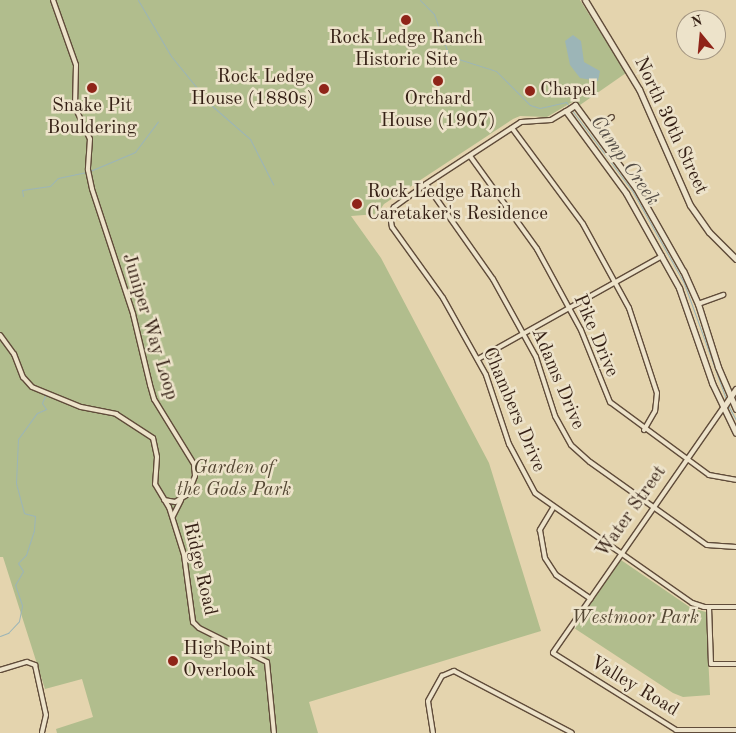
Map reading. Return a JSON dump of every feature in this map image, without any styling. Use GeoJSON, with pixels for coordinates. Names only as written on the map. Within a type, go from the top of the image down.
{"type":"FeatureCollection","features":[{"type":"Feature","properties":{"kind":"street","name":"Juniper Way Loop"},"geometry":{"type":"LineString","coordinates":[[53,0],[76,65],[75,107],[90,139],[88,170],[92,189],[134,314],[152,392],[194,464],[192,486],[181,500]]}},
{"type":"Feature","properties":{"kind":"street","name":"North 30th Street"},"geometry":{"type":"LineString","coordinates":[[585,0],[636,83],[690,204],[709,232],[736,259]]}},
{"type":"Feature","properties":{"kind":"street"},"geometry":{"type":"LineString","coordinates":[[384,214],[390,215],[397,204],[512,128],[525,121],[551,120],[575,105],[642,198],[698,304],[730,397],[736,409]]}},
{"type":"Feature","properties":{"kind":"street"},"geometry":{"type":"LineString","coordinates":[[566,111],[626,193],[684,297],[707,372],[736,433]]}},
{"type":"Feature","properties":{"kind":"street"},"geometry":{"type":"LineString","coordinates":[[594,130],[612,117]]}},
{"type":"Feature","properties":{"kind":"street"},"geometry":{"type":"LineString","coordinates":[[512,128],[583,224],[636,326],[657,392],[655,410],[644,430]]}},
{"type":"Feature","properties":{"kind":"street","name":"Pike Drive"},"geometry":{"type":"LineString","coordinates":[[470,156],[533,244],[584,337],[607,398],[618,411],[714,478],[736,480]]}},
{"type":"Feature","properties":{"kind":"street","name":"Adams Drive"},"geometry":{"type":"LineString","coordinates":[[426,184],[490,273],[539,363],[557,422],[571,445],[590,462],[708,544],[736,547]]}},
{"type":"Feature","properties":{"kind":"street","name":"Chambers Drive"},"geometry":{"type":"LineString","coordinates":[[390,215],[394,232],[443,298],[489,380],[514,455],[532,488],[554,508],[692,603],[709,607],[736,607]]}},
{"type":"Feature","properties":{"kind":"street"},"geometry":{"type":"LineString","coordinates":[[478,359],[662,256]]}},
{"type":"Feature","properties":{"kind":"street"},"geometry":{"type":"LineString","coordinates":[[698,304],[723,294]]}},
{"type":"Feature","properties":{"kind":"street"},"geometry":{"type":"LineString","coordinates":[[0,335],[14,354],[23,377],[32,387],[81,407],[116,414],[153,438],[158,457],[155,484],[164,500],[181,500]]}},
{"type":"Feature","properties":{"kind":"street","name":"Water Street"},"geometry":{"type":"LineString","coordinates":[[553,653],[736,389]]}},
{"type":"Feature","properties":{"kind":"street","name":"Ridge Road"},"geometry":{"type":"LineString","coordinates":[[164,500],[173,517],[188,569],[193,622],[199,628],[267,662],[274,733]]}},
{"type":"Feature","properties":{"kind":"street","name":"Ridge Road"},"geometry":{"type":"LineString","coordinates":[[173,517],[181,500]]}},
{"type":"Feature","properties":{"kind":"street"},"geometry":{"type":"LineString","coordinates":[[554,508],[540,530],[545,558],[556,575],[590,599]]}},
{"type":"Feature","properties":{"kind":"street"},"geometry":{"type":"LineString","coordinates":[[709,607],[711,664],[736,664]]}},
{"type":"Feature","properties":{"kind":"street","name":"Valley Road"},"geometry":{"type":"LineString","coordinates":[[553,653],[676,730],[736,730]]}},
{"type":"Feature","properties":{"kind":"street"},"geometry":{"type":"LineString","coordinates":[[0,670],[33,662],[45,708],[42,733]]}},
{"type":"Feature","properties":{"kind":"street"},"geometry":{"type":"LineString","coordinates":[[433,733],[428,701],[442,676],[454,671],[560,725],[572,733]]}},
{"type":"Feature","properties":{"kind":"green space","name":"Garden of the Gods Park"},"geometry":{"type":"Polygon","coordinates":[[[0,0],[580,0],[626,73],[580,105],[574,101],[547,117],[520,116],[513,119],[384,204],[377,214],[351,216],[381,258],[489,463],[541,631],[309,702],[318,733],[57,733],[56,729],[93,717],[82,679],[45,689],[3,557],[0,557],[0,0]]]}},
{"type":"Feature","properties":{"kind":"green space","name":"Westmoor Park"},"geometry":{"type":"Polygon","coordinates":[[[621,560],[691,608],[706,612],[710,695],[683,697],[673,693],[574,628],[621,560]]]}},
{"type":"Feature","properties":{"kind":"water"},"geometry":{"type":"Polygon","coordinates":[[[573,35],[581,41],[584,62],[600,71],[598,81],[580,78],[570,65],[565,41],[573,35]]]}},
{"type":"Feature","properties":{"kind":"waterway"},"geometry":{"type":"LineString","coordinates":[[138,0],[171,56],[211,105],[250,139],[273,184]]}},
{"type":"Feature","properties":{"kind":"waterway","name":"Camp Creek"},"geometry":{"type":"LineString","coordinates":[[420,0],[434,14],[449,56],[496,71],[530,105],[540,108],[566,102],[569,106]]}},
{"type":"Feature","properties":{"kind":"waterway","name":"Camp Creek"},"geometry":{"type":"LineString","coordinates":[[571,109],[633,192],[684,283],[726,399]]}},
{"type":"Feature","properties":{"kind":"waterway"},"geometry":{"type":"LineString","coordinates":[[90,171],[135,152],[158,122]]}},
{"type":"Feature","properties":{"kind":"waterway"},"geometry":{"type":"LineString","coordinates":[[23,196],[22,190],[50,186],[58,178],[86,172]]}},
{"type":"Feature","properties":{"kind":"waterway"},"geometry":{"type":"LineString","coordinates":[[0,636],[8,633],[19,621],[22,605],[15,585],[23,571],[18,563],[26,555],[34,530],[35,516],[24,513],[16,483],[18,439],[37,413],[46,409],[42,403],[45,396]]}},
{"type":"Feature","properties":{"kind":"waterway","name":"Camp Creek"},"geometry":{"type":"LineString","coordinates":[[728,405],[736,420]]}},
{"type":"Feature","properties":{"kind":"place","name":"Rock Ledge Ranch Historic Site"},"geometry":{"type":"Point","coordinates":[406,20]}},
{"type":"Feature","properties":{"kind":"place","name":"Orchard House (1907)"},"geometry":{"type":"Point","coordinates":[438,81]}},
{"type":"Feature","properties":{"kind":"place","name":"Snake Pit Bouldering"},"geometry":{"type":"Point","coordinates":[92,88]}},
{"type":"Feature","properties":{"kind":"place","name":"Rock Ledge House (1880s)"},"geometry":{"type":"Point","coordinates":[324,89]}},
{"type":"Feature","properties":{"kind":"place","name":"Chapel"},"geometry":{"type":"Point","coordinates":[530,91]}},
{"type":"Feature","properties":{"kind":"place","name":"Rock Ledge Ranch Caretaker's Residence"},"geometry":{"type":"Point","coordinates":[357,204]}},
{"type":"Feature","properties":{"kind":"place","name":"High Point Overlook"},"geometry":{"type":"Point","coordinates":[173,661]}}]}
